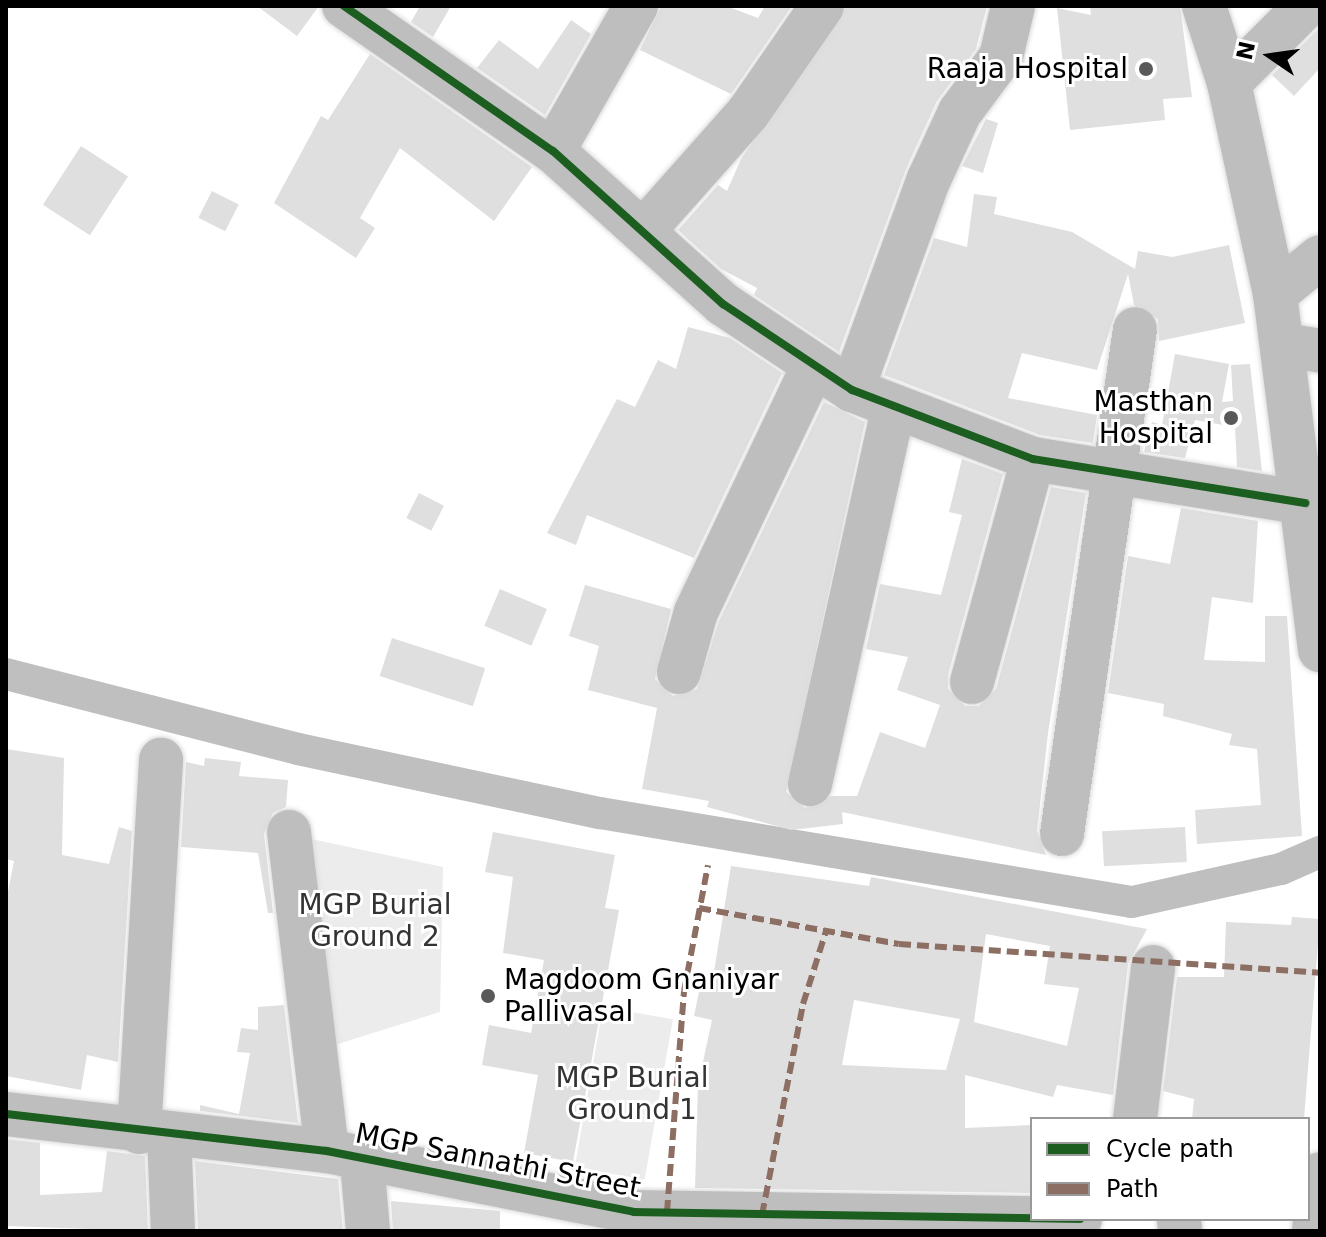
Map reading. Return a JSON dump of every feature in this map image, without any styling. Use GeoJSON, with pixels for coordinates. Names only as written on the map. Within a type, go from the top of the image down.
{"type":"FeatureCollection","features":[{"type":"Feature","properties":{"kind":"street"},"geometry":{"type":"LineString","coordinates":[[344,6],[553,151],[645,229],[723,304],[812,369],[852,390],[1033,459],[1112,476],[1305,503]]}},
{"type":"Feature","properties":{"kind":"street"},"geometry":{"type":"LineString","coordinates":[[553,151],[636,6]]}},
{"type":"Feature","properties":{"kind":"street"},"geometry":{"type":"LineString","coordinates":[[645,229],[748,113],[822,6]]}},
{"type":"Feature","properties":{"kind":"street"},"geometry":{"type":"LineString","coordinates":[[852,390],[929,179],[960,112],[1001,57],[1013,6]]}},
{"type":"Feature","properties":{"kind":"street"},"geometry":{"type":"LineString","coordinates":[[1204,6],[1229,83],[1275,294],[1302,348],[1305,503],[1320,650]]}},
{"type":"Feature","properties":{"kind":"street"},"geometry":{"type":"LineString","coordinates":[[1229,83],[1306,6]]}},
{"type":"Feature","properties":{"kind":"street"},"geometry":{"type":"LineString","coordinates":[[1275,294],[1320,257]]}},
{"type":"Feature","properties":{"kind":"street"},"geometry":{"type":"LineString","coordinates":[[1062,834],[1135,329]]}},
{"type":"Feature","properties":{"kind":"street"},"geometry":{"type":"LineString","coordinates":[[679,672],[696,612],[812,369]]}},
{"type":"Feature","properties":{"kind":"street"},"geometry":{"type":"LineString","coordinates":[[810,784],[894,406]]}},
{"type":"Feature","properties":{"kind":"street"},"geometry":{"type":"LineString","coordinates":[[972,682],[1033,459]]}},
{"type":"Feature","properties":{"kind":"street"},"geometry":{"type":"LineString","coordinates":[[161,760],[154,1132],[173,1231]]}},
{"type":"Feature","properties":{"kind":"street"},"geometry":{"type":"LineString","coordinates":[[289,832],[344,1156],[368,1231]]}},
{"type":"Feature","properties":{"kind":"street"},"geometry":{"type":"LineString","coordinates":[[1135,1117],[1153,967]]}},
{"type":"Feature","properties":{"kind":"street","name":"MGP Sannathi Street"},"geometry":{"type":"LineString","coordinates":[[6,1114],[344,1156],[634,1212],[1030,1218]]}},
{"type":"Feature","properties":{"kind":"green space","name":"MGP Burial Ground 2"},"geometry":{"type":"Polygon","coordinates":[[[297,836],[443,867],[440,1012],[322,1049],[297,836]]]}},
{"type":"Feature","properties":{"kind":"green space","name":"MGP Burial Ground 1"},"geometry":{"type":"Polygon","coordinates":[[[603,1007],[673,1019],[645,1180],[575,1168],[603,1007]]]}},
{"type":"Feature","properties":{"kind":"building"},"geometry":{"type":"Polygon","coordinates":[[[257,6],[319,6],[297,36],[257,6]]]}},
{"type":"Feature","properties":{"kind":"building"},"geometry":{"type":"Polygon","coordinates":[[[420,6],[451,6],[433,37],[411,22],[420,6]]]}},
{"type":"Feature","properties":{"kind":"building"},"geometry":{"type":"Polygon","coordinates":[[[661,6],[726,6],[758,18],[765,6],[792,6],[731,94],[640,50],[661,6]]]}},
{"type":"Feature","properties":{"kind":"building"},"geometry":{"type":"Polygon","coordinates":[[[847,6],[987,6],[976,49],[937,101],[906,169],[839,352],[754,295],[757,288],[721,269],[678,230],[718,185],[727,191],[741,159],[847,6]]]}},
{"type":"Feature","properties":{"kind":"building"},"geometry":{"type":"Polygon","coordinates":[[[1090,6],[1180,6],[1192,97],[1163,99],[1165,120],[1070,130],[1057,8],[1091,15],[1090,6]]]}},
{"type":"Feature","properties":{"kind":"building"},"geometry":{"type":"Polygon","coordinates":[[[571,20],[591,34],[545,115],[477,68],[499,40],[538,69],[571,20]]]}},
{"type":"Feature","properties":{"kind":"building"},"geometry":{"type":"Polygon","coordinates":[[[1320,27],[1320,68],[1294,96],[1272,75],[1320,27]]]}},
{"type":"Feature","properties":{"kind":"building"},"geometry":{"type":"Polygon","coordinates":[[[370,54],[532,167],[494,221],[400,148],[360,218],[375,228],[356,258],[274,203],[321,116],[328,120],[370,54]]]}},
{"type":"Feature","properties":{"kind":"building"},"geometry":{"type":"Polygon","coordinates":[[[986,119],[998,123],[983,173],[962,166],[986,119]]]}},
{"type":"Feature","properties":{"kind":"building"},"geometry":{"type":"Polygon","coordinates":[[[81,146],[128,176],[90,235],[43,205],[81,146]]]}},
{"type":"Feature","properties":{"kind":"building"},"geometry":{"type":"Polygon","coordinates":[[[212,191],[239,205],[225,231],[198,218],[212,191]]]}},
{"type":"Feature","properties":{"kind":"building"},"geometry":{"type":"Polygon","coordinates":[[[974,194],[997,197],[994,214],[1072,232],[1135,269],[1138,251],[1172,257],[1229,245],[1245,323],[1159,341],[1158,319],[1134,305],[1128,274],[1097,370],[1022,353],[1008,398],[1097,415],[1093,443],[1040,435],[884,375],[934,238],[967,247],[974,194]]]}},
{"type":"Feature","properties":{"kind":"building"},"geometry":{"type":"Polygon","coordinates":[[[688,327],[730,338],[782,373],[694,558],[587,515],[576,545],[547,533],[617,399],[635,407],[658,360],[676,369],[688,327]]]}},
{"type":"Feature","properties":{"kind":"building"},"geometry":{"type":"Polygon","coordinates":[[[1175,354],[1229,364],[1222,402],[1233,401],[1231,365],[1250,364],[1262,471],[1237,467],[1235,427],[1195,420],[1185,458],[1144,452],[1152,422],[1162,425],[1175,354]]]}},
{"type":"Feature","properties":{"kind":"building"},"geometry":{"type":"Polygon","coordinates":[[[824,402],[865,422],[786,792],[805,808],[831,796],[857,796],[880,732],[925,748],[940,705],[897,690],[908,657],[866,649],[880,584],[941,595],[962,515],[949,512],[962,459],[1003,474],[948,675],[948,689],[965,706],[979,706],[996,689],[1051,487],[1086,493],[1048,733],[1037,831],[1046,855],[842,812],[843,824],[791,830],[707,807],[709,801],[642,789],[657,708],[588,690],[599,646],[569,636],[585,585],[671,609],[655,679],[673,696],[697,689],[719,621],[824,402]]]}},
{"type":"Feature","properties":{"kind":"building"},"geometry":{"type":"Polygon","coordinates":[[[419,493],[444,506],[431,531],[406,518],[419,493]]]}},
{"type":"Feature","properties":{"kind":"building"},"geometry":{"type":"Polygon","coordinates":[[[1181,508],[1258,521],[1253,603],[1212,597],[1204,660],[1265,662],[1265,616],[1287,616],[1302,836],[1197,844],[1195,810],[1261,805],[1257,749],[1229,745],[1232,734],[1163,716],[1164,704],[1108,693],[1128,556],[1170,564],[1181,508]]]}},
{"type":"Feature","properties":{"kind":"building"},"geometry":{"type":"Polygon","coordinates":[[[500,589],[547,609],[531,646],[484,626],[500,589]]]}},
{"type":"Feature","properties":{"kind":"building"},"geometry":{"type":"Polygon","coordinates":[[[392,638],[485,668],[473,706],[380,676],[392,638]]]}},
{"type":"Feature","properties":{"kind":"building"},"geometry":{"type":"Polygon","coordinates":[[[6,749],[64,758],[62,855],[109,864],[119,827],[132,831],[118,1062],[87,1055],[81,1090],[6,1076],[6,902],[14,861],[6,859],[6,749]]]}},
{"type":"Feature","properties":{"kind":"building"},"geometry":{"type":"Polygon","coordinates":[[[205,758],[241,762],[239,776],[288,780],[286,807],[273,813],[264,834],[273,913],[268,913],[258,853],[181,847],[186,762],[204,766],[205,758]]]}},
{"type":"Feature","properties":{"kind":"building"},"geometry":{"type":"Polygon","coordinates":[[[1185,827],[1187,862],[1104,866],[1102,831],[1185,827]]]}},
{"type":"Feature","properties":{"kind":"building"},"geometry":{"type":"Polygon","coordinates":[[[493,832],[615,855],[605,908],[619,910],[573,1162],[524,1153],[538,1075],[482,1065],[489,1025],[531,1033],[544,960],[503,953],[513,877],[485,872],[493,832]]]}},
{"type":"Feature","properties":{"kind":"building"},"geometry":{"type":"Polygon","coordinates":[[[731,866],[869,886],[871,877],[1147,929],[1128,964],[1113,1095],[1057,1085],[1053,1097],[965,1075],[965,1128],[1030,1125],[1030,1193],[695,1188],[698,1085],[712,1020],[694,1016],[701,982],[712,984],[731,866]],[[986,934],[974,1022],[966,1020],[1067,1046],[1079,988],[1044,984],[1050,946],[986,934]],[[854,1000],[842,1065],[946,1070],[960,1019],[854,1000]]]}},
{"type":"Feature","properties":{"kind":"building"},"geometry":{"type":"Polygon","coordinates":[[[1292,917],[1320,919],[1304,1117],[1192,1117],[1194,1099],[1163,1091],[1177,977],[1224,977],[1226,922],[1291,925],[1292,917]]]}},
{"type":"Feature","properties":{"kind":"building"},"geometry":{"type":"Polygon","coordinates":[[[284,1005],[298,1123],[200,1111],[200,1105],[239,1114],[250,1053],[237,1052],[241,1028],[258,1030],[258,1007],[284,1005]]]}},
{"type":"Feature","properties":{"kind":"building"},"geometry":{"type":"Polygon","coordinates":[[[6,1139],[40,1143],[40,1195],[102,1192],[107,1151],[145,1156],[148,1231],[6,1226],[6,1139]]]}},
{"type":"Feature","properties":{"kind":"building"},"geometry":{"type":"Polygon","coordinates":[[[195,1161],[338,1179],[343,1231],[198,1231],[195,1161]]]}},
{"type":"Feature","properties":{"kind":"building"},"geometry":{"type":"Polygon","coordinates":[[[391,1201],[500,1211],[500,1231],[393,1231],[391,1201]]]}},
{"type":"Feature","properties":{"kind":"waterway"},"geometry":{"type":"LineString","coordinates":[[6,674],[298,749],[600,813],[1132,902],[1281,869],[1320,852]]}},
{"type":"Feature","properties":{"kind":"marked path"},"geometry":{"type":"LineString","coordinates":[[667,1212],[684,991],[708,865]]}},
{"type":"Feature","properties":{"kind":"marked path"},"geometry":{"type":"LineString","coordinates":[[699,908],[899,944],[1320,973]]}},
{"type":"Feature","properties":{"kind":"marked path"},"geometry":{"type":"LineString","coordinates":[[762,1215],[803,1004],[826,931]]}},
{"type":"Feature","properties":{"kind":"cycle path"},"geometry":{"type":"LineString","coordinates":[[344,6],[553,151],[723,304],[852,390],[1033,459],[1305,503]]}},
{"type":"Feature","properties":{"kind":"cycle path"},"geometry":{"type":"LineString","coordinates":[[6,1114],[327,1151],[634,1212],[1030,1218]]}},
{"type":"Feature","properties":{"kind":"place","name":"Raaja Hospital"},"geometry":{"type":"Point","coordinates":[1146,69]}},
{"type":"Feature","properties":{"kind":"place","name":"Masthan Hospital"},"geometry":{"type":"Point","coordinates":[1231,418]}},
{"type":"Feature","properties":{"kind":"place","name":"Magdoom Gnaniyar Pallivasal"},"geometry":{"type":"Point","coordinates":[488,996]}}]}
